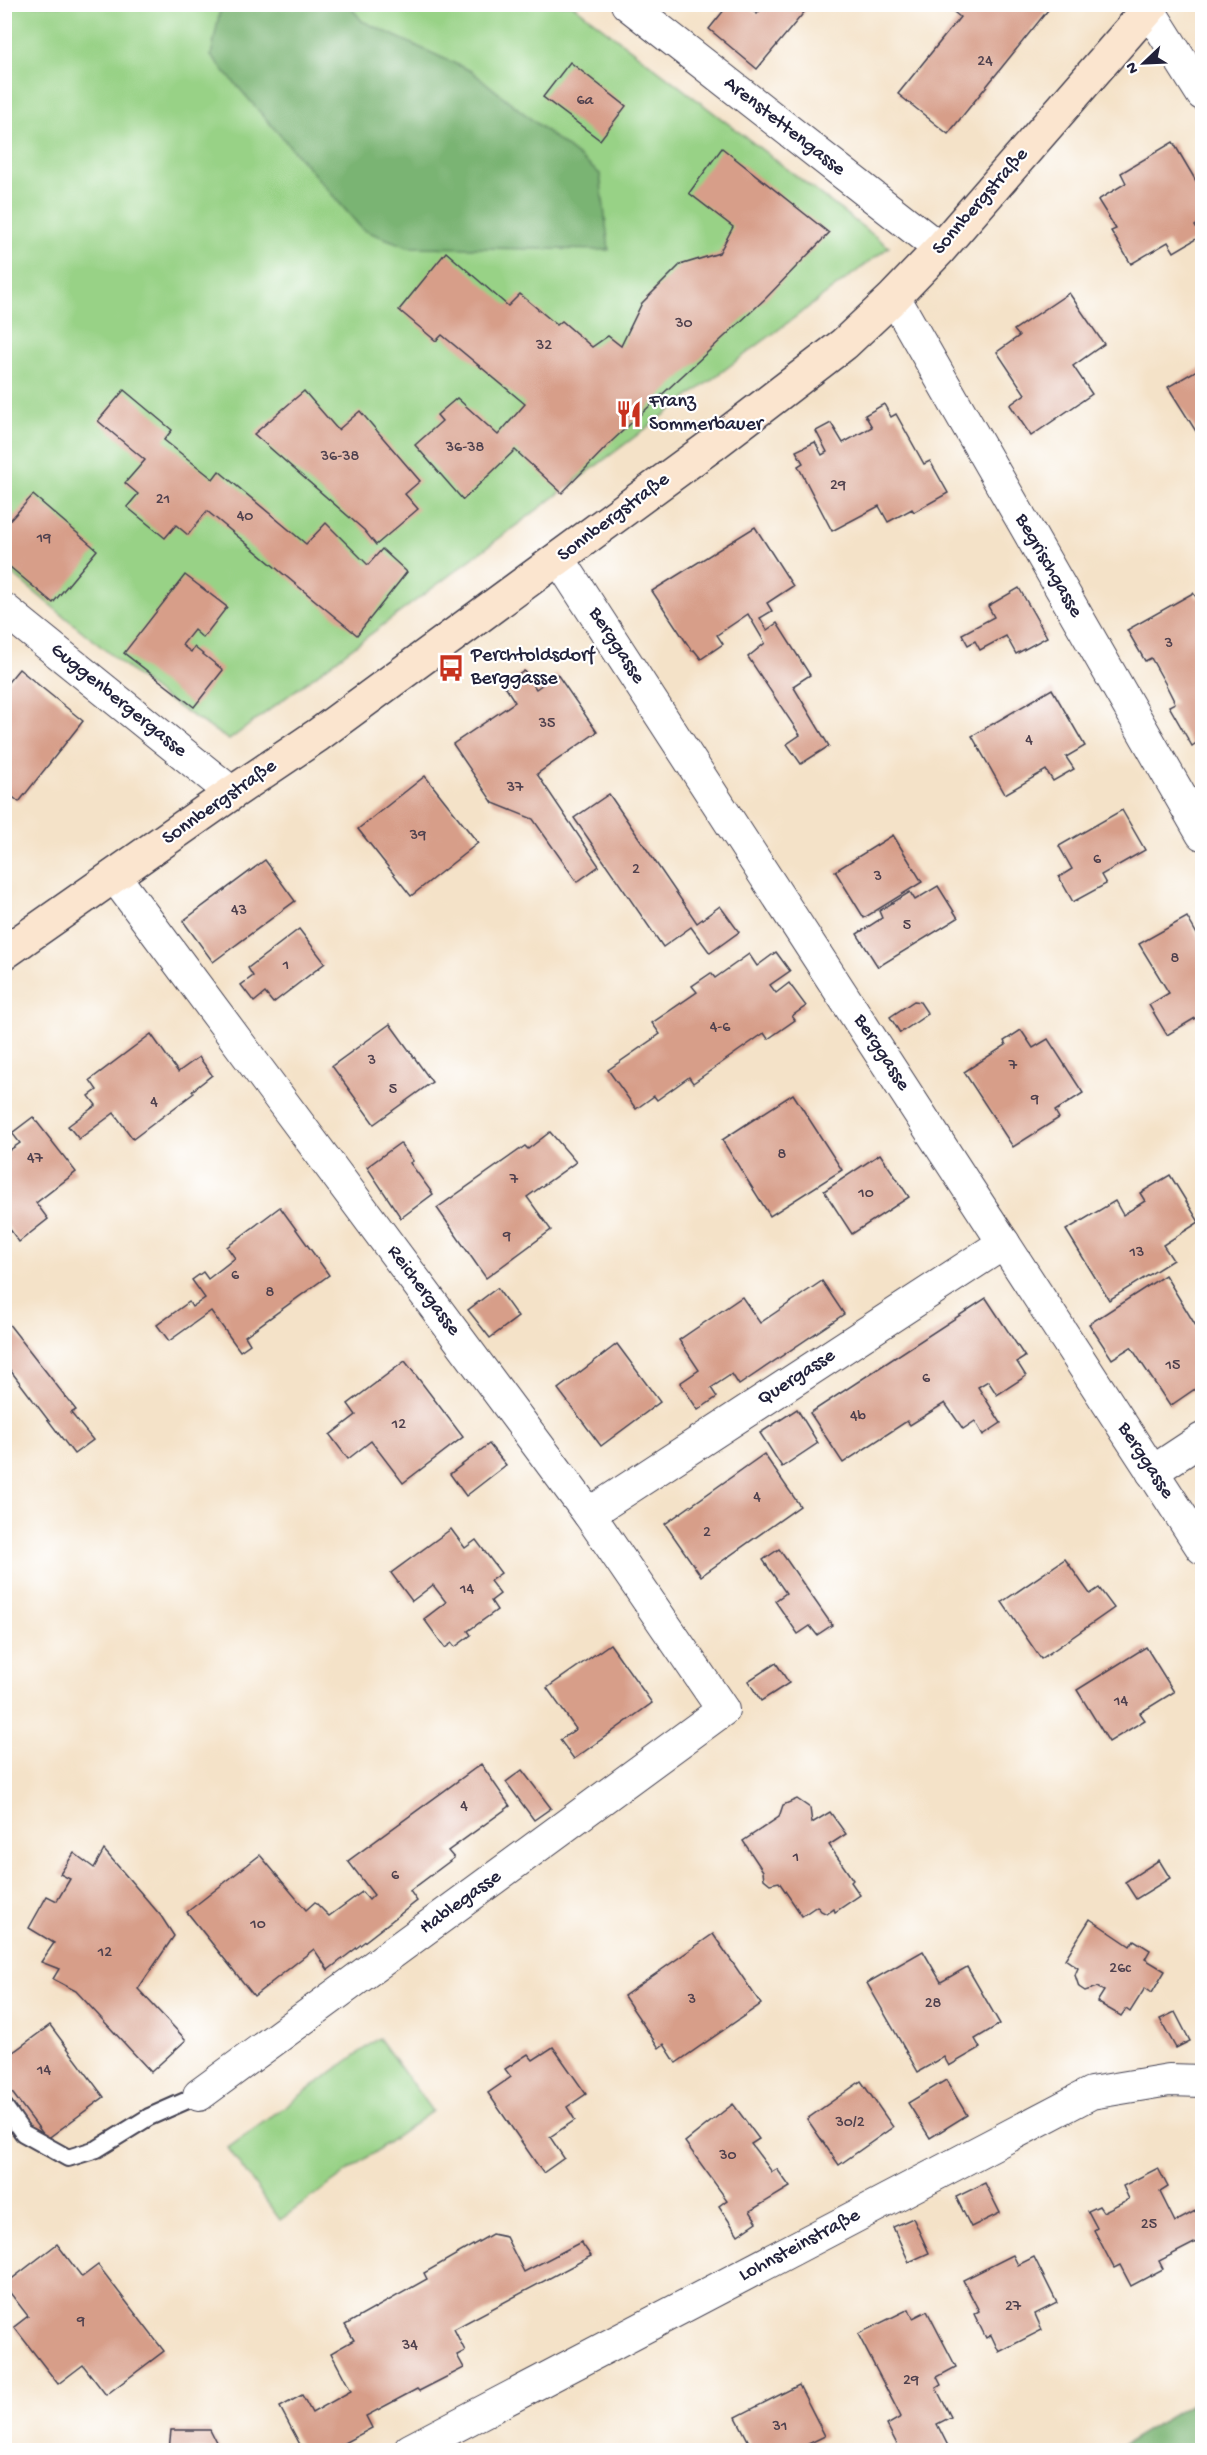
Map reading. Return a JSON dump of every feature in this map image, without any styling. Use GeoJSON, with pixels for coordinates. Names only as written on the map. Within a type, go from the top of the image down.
{"type":"FeatureCollection","features":[{"type":"Feature","properties":{"kind":"main road","name":"Sonnbergstraße"},"geometry":{"type":"LineString","coordinates":[[4,953],[318,735],[559,559],[844,344],[940,249],[1151,7]]}},
{"type":"Feature","properties":{"kind":"street","name":"Arenstettengasse"},"geometry":{"type":"LineString","coordinates":[[627,4],[940,249]]}},
{"type":"Feature","properties":{"kind":"street"},"geometry":{"type":"LineString","coordinates":[[1151,7],[1203,94]]}},
{"type":"Feature","properties":{"kind":"street","name":"Begrischgasse"},"geometry":{"type":"LineString","coordinates":[[894,297],[1203,834]]}},
{"type":"Feature","properties":{"kind":"street","name":"Berggasse"},"geometry":{"type":"LineString","coordinates":[[559,559],[1203,1548]]}},
{"type":"Feature","properties":{"kind":"street","name":"Guggenbergergasse"},"geometry":{"type":"LineString","coordinates":[[4,609],[232,793]]}},
{"type":"Feature","properties":{"kind":"street","name":"Reichergasse"},"geometry":{"type":"LineString","coordinates":[[115,877],[589,1514],[723,1710]]}},
{"type":"Feature","properties":{"kind":"street","name":"Quergasse"},"geometry":{"type":"LineString","coordinates":[[589,1514],[1004,1243]]}},
{"type":"Feature","properties":{"kind":"street"},"geometry":{"type":"LineString","coordinates":[[1152,1472],[1203,1439]]}},
{"type":"Feature","properties":{"kind":"street","name":"Hablegasse"},"geometry":{"type":"LineString","coordinates":[[199,2095],[723,1710]]}},
{"type":"Feature","properties":{"kind":"street","name":"Lohnsteinstraße"},"geometry":{"type":"LineString","coordinates":[[410,2451],[1091,2093],[1169,2080],[1203,2081]]}},
{"type":"Feature","properties":{"kind":"lane"},"geometry":{"type":"LineString","coordinates":[[4,2106],[23,2133],[68,2158],[97,2148],[149,2117],[199,2095]]}},
{"type":"Feature","properties":{"kind":"green space"},"geometry":{"type":"Polygon","coordinates":[[[4,5],[573,5],[889,247],[229,740],[160,695],[5,568],[4,5]]]}},
{"type":"Feature","properties":{"kind":"green space"},"geometry":{"type":"Polygon","coordinates":[[[221,5],[349,5],[362,21],[471,71],[600,174],[609,250],[408,247],[363,230],[211,56],[221,5]]]}},
{"type":"Feature","properties":{"kind":"green space"},"geometry":{"type":"Polygon","coordinates":[[[379,2038],[432,2111],[280,2220],[228,2148],[379,2038]]]}},
{"type":"Feature","properties":{"kind":"green space"},"geometry":{"type":"Polygon","coordinates":[[[1202,2397],[1202,2450],[1115,2450],[1202,2397]]]}},
{"type":"Feature","properties":{"kind":"building"},"geometry":{"type":"Polygon","coordinates":[[[729,4],[745,4],[757,14],[765,4],[811,4],[757,69],[709,29],[729,4]]]}},
{"type":"Feature","properties":{"kind":"building"},"geometry":{"type":"Polygon","coordinates":[[[954,4],[1042,4],[1048,10],[948,134],[898,94],[960,17],[950,9],[954,4]]]}},
{"type":"Feature","properties":{"kind":"building"},"geometry":{"type":"Polygon","coordinates":[[[570,62],[626,106],[600,140],[543,97],[570,62]]]}},
{"type":"Feature","properties":{"kind":"building"},"geometry":{"type":"Polygon","coordinates":[[[1173,142],[1202,191],[1202,221],[1195,226],[1201,236],[1174,252],[1168,242],[1131,264],[1111,231],[1116,229],[1098,200],[1126,183],[1121,173],[1173,142]]]}},
{"type":"Feature","properties":{"kind":"building"},"geometry":{"type":"Polygon","coordinates":[[[722,148],[829,233],[766,298],[612,441],[562,493],[515,450],[463,500],[415,445],[442,421],[437,415],[457,398],[498,435],[525,404],[442,335],[436,341],[399,310],[446,252],[508,306],[520,294],[557,325],[562,321],[592,347],[608,336],[621,346],[642,303],[680,265],[719,253],[733,227],[689,193],[722,148]]]}},
{"type":"Feature","properties":{"kind":"building"},"geometry":{"type":"Polygon","coordinates":[[[1069,293],[1104,344],[1073,366],[1092,394],[1031,436],[1010,405],[1025,394],[997,352],[1019,336],[1014,330],[1069,293]]]}},
{"type":"Feature","properties":{"kind":"building"},"geometry":{"type":"Polygon","coordinates":[[[1202,367],[1202,430],[1197,433],[1168,387],[1202,367]]]}},
{"type":"Feature","properties":{"kind":"building"},"geometry":{"type":"Polygon","coordinates":[[[124,390],[172,430],[164,440],[213,479],[219,471],[306,544],[326,523],[368,565],[382,549],[407,572],[357,635],[207,511],[188,535],[176,525],[165,538],[127,507],[138,494],[125,483],[145,460],[98,421],[124,390]]]}},
{"type":"Feature","properties":{"kind":"building"},"geometry":{"type":"Polygon","coordinates":[[[304,391],[338,430],[360,411],[420,481],[405,494],[418,509],[376,545],[364,530],[254,434],[304,391]]]}},
{"type":"Feature","properties":{"kind":"building"},"geometry":{"type":"Polygon","coordinates":[[[884,404],[891,417],[896,414],[924,464],[930,461],[948,493],[914,512],[912,509],[888,522],[879,506],[832,531],[798,466],[803,463],[796,451],[815,442],[822,455],[827,452],[816,431],[831,423],[843,443],[872,427],[865,415],[884,404]]]}},
{"type":"Feature","properties":{"kind":"building"},"geometry":{"type":"Polygon","coordinates":[[[33,495],[97,550],[53,603],[4,562],[4,527],[33,495]]]}},
{"type":"Feature","properties":{"kind":"building"},"geometry":{"type":"Polygon","coordinates":[[[755,527],[793,586],[767,603],[772,611],[760,618],[767,630],[777,623],[810,675],[793,686],[829,746],[801,764],[787,744],[800,735],[748,657],[765,643],[748,614],[717,635],[723,644],[701,659],[694,650],[692,651],[652,591],[755,527]]]}},
{"type":"Feature","properties":{"kind":"building"},"geometry":{"type":"Polygon","coordinates":[[[185,575],[227,607],[203,638],[194,630],[182,645],[191,652],[194,647],[223,670],[194,707],[124,653],[185,575]]]}},
{"type":"Feature","properties":{"kind":"building"},"geometry":{"type":"Polygon","coordinates":[[[1019,588],[1047,637],[1016,654],[1006,636],[980,650],[975,641],[968,645],[962,634],[994,617],[988,606],[1019,588]]]}},
{"type":"Feature","properties":{"kind":"building"},"geometry":{"type":"Polygon","coordinates":[[[1193,593],[1197,598],[1202,595],[1202,739],[1192,746],[1169,706],[1175,703],[1151,658],[1145,661],[1127,630],[1193,593]]]}},
{"type":"Feature","properties":{"kind":"building"},"geometry":{"type":"Polygon","coordinates":[[[19,669],[83,721],[19,802],[4,790],[4,687],[19,669]]]}},
{"type":"Feature","properties":{"kind":"building"},"geometry":{"type":"Polygon","coordinates":[[[524,671],[536,689],[557,674],[597,732],[537,774],[599,866],[577,882],[533,819],[493,803],[453,744],[515,702],[504,685],[524,671]]]}},
{"type":"Feature","properties":{"kind":"building"},"geometry":{"type":"Polygon","coordinates":[[[1052,689],[1085,746],[1066,757],[1074,769],[1053,781],[1046,770],[1005,794],[972,736],[1052,689]]]}},
{"type":"Feature","properties":{"kind":"building"},"geometry":{"type":"Polygon","coordinates":[[[425,776],[478,843],[411,896],[358,829],[425,776]]]}},
{"type":"Feature","properties":{"kind":"building"},"geometry":{"type":"Polygon","coordinates":[[[609,794],[697,923],[720,906],[739,932],[710,953],[691,927],[663,947],[574,818],[609,794]]]}},
{"type":"Feature","properties":{"kind":"building"},"geometry":{"type":"Polygon","coordinates":[[[1122,810],[1145,850],[1101,875],[1106,884],[1073,902],[1059,877],[1072,869],[1059,846],[1122,810]]]}},
{"type":"Feature","properties":{"kind":"building"},"geometry":{"type":"Polygon","coordinates":[[[893,835],[922,882],[864,918],[835,871],[893,835]]]}},
{"type":"Feature","properties":{"kind":"building"},"geometry":{"type":"Polygon","coordinates":[[[265,860],[295,901],[213,962],[183,921],[265,860]]]}},
{"type":"Feature","properties":{"kind":"building"},"geometry":{"type":"Polygon","coordinates":[[[938,886],[958,918],[878,967],[857,934],[882,918],[879,911],[910,892],[915,900],[938,886]]]}},
{"type":"Feature","properties":{"kind":"building"},"geometry":{"type":"Polygon","coordinates":[[[1187,917],[1202,943],[1202,1014],[1167,1035],[1149,1005],[1169,993],[1139,944],[1187,917]]]}},
{"type":"Feature","properties":{"kind":"building"},"geometry":{"type":"Polygon","coordinates":[[[299,929],[325,963],[273,1003],[265,993],[254,1002],[241,985],[253,976],[248,968],[299,929]]]}},
{"type":"Feature","properties":{"kind":"building"},"geometry":{"type":"Polygon","coordinates":[[[776,952],[790,971],[770,985],[776,993],[789,983],[806,1006],[792,1016],[795,1020],[768,1039],[764,1033],[693,1083],[689,1077],[657,1100],[654,1096],[636,1109],[608,1070],[660,1034],[652,1023],[697,992],[692,986],[711,973],[715,978],[749,954],[757,966],[776,952]]]}},
{"type":"Feature","properties":{"kind":"building"},"geometry":{"type":"Polygon","coordinates":[[[914,1001],[920,1002],[928,1014],[900,1033],[890,1017],[914,1001]]]}},
{"type":"Feature","properties":{"kind":"building"},"geometry":{"type":"Polygon","coordinates":[[[390,1024],[432,1082],[374,1124],[332,1066],[390,1024]]]}},
{"type":"Feature","properties":{"kind":"building"},"geometry":{"type":"Polygon","coordinates":[[[1021,1030],[1033,1048],[1048,1039],[1083,1093],[1055,1111],[1059,1118],[1013,1147],[964,1072],[1006,1045],[1004,1041],[1021,1030]]]}},
{"type":"Feature","properties":{"kind":"building"},"geometry":{"type":"Polygon","coordinates":[[[151,1034],[178,1072],[199,1057],[212,1075],[192,1091],[194,1093],[133,1139],[114,1113],[79,1139],[68,1126],[96,1105],[89,1096],[97,1090],[90,1080],[151,1034]]]}},
{"type":"Feature","properties":{"kind":"building"},"geometry":{"type":"Polygon","coordinates":[[[793,1094],[842,1170],[770,1216],[722,1140],[793,1094]]]}},
{"type":"Feature","properties":{"kind":"building"},"geometry":{"type":"Polygon","coordinates":[[[33,1117],[76,1172],[36,1203],[48,1219],[19,1242],[7,1225],[4,1227],[4,1154],[20,1143],[12,1133],[33,1117]]]}},
{"type":"Feature","properties":{"kind":"building"},"geometry":{"type":"Polygon","coordinates":[[[550,1132],[576,1162],[527,1197],[551,1230],[486,1278],[437,1208],[525,1146],[528,1149],[550,1132]]]}},
{"type":"Feature","properties":{"kind":"building"},"geometry":{"type":"Polygon","coordinates":[[[400,1143],[413,1161],[410,1163],[433,1194],[401,1218],[367,1167],[400,1143]]]}},
{"type":"Feature","properties":{"kind":"building"},"geometry":{"type":"Polygon","coordinates":[[[880,1154],[909,1197],[852,1234],[824,1191],[880,1154]]]}},
{"type":"Feature","properties":{"kind":"building"},"geometry":{"type":"Polygon","coordinates":[[[1170,1175],[1199,1222],[1163,1245],[1173,1260],[1109,1300],[1066,1230],[1115,1201],[1123,1215],[1145,1201],[1140,1193],[1170,1175]]]}},
{"type":"Feature","properties":{"kind":"building"},"geometry":{"type":"Polygon","coordinates":[[[280,1207],[329,1275],[245,1336],[250,1344],[240,1351],[211,1311],[169,1341],[157,1325],[189,1302],[192,1307],[205,1298],[192,1280],[203,1272],[208,1279],[235,1258],[227,1247],[280,1207]]]}},
{"type":"Feature","properties":{"kind":"building"},"geometry":{"type":"Polygon","coordinates":[[[1165,1275],[1202,1336],[1202,1384],[1170,1406],[1131,1347],[1112,1359],[1089,1324],[1165,1275]]]}},
{"type":"Feature","properties":{"kind":"building"},"geometry":{"type":"Polygon","coordinates":[[[822,1281],[844,1314],[739,1385],[732,1374],[711,1388],[717,1397],[698,1410],[680,1383],[699,1370],[679,1340],[742,1297],[760,1323],[822,1281]]]}},
{"type":"Feature","properties":{"kind":"building"},"geometry":{"type":"Polygon","coordinates":[[[497,1288],[518,1317],[490,1338],[468,1310],[497,1288]]]}},
{"type":"Feature","properties":{"kind":"building"},"geometry":{"type":"Polygon","coordinates":[[[986,1298],[1025,1357],[1017,1362],[1026,1376],[997,1395],[988,1381],[978,1387],[1001,1423],[983,1435],[975,1421],[963,1429],[945,1403],[910,1425],[907,1421],[843,1463],[810,1413],[986,1298]]]}},
{"type":"Feature","properties":{"kind":"building"},"geometry":{"type":"Polygon","coordinates":[[[4,1318],[76,1410],[71,1413],[93,1440],[74,1454],[4,1362],[4,1318]]]}},
{"type":"Feature","properties":{"kind":"building"},"geometry":{"type":"Polygon","coordinates":[[[617,1344],[660,1402],[601,1446],[558,1389],[617,1344]]]}},
{"type":"Feature","properties":{"kind":"building"},"geometry":{"type":"Polygon","coordinates":[[[405,1361],[463,1437],[403,1483],[371,1441],[348,1459],[330,1435],[356,1415],[348,1404],[405,1361]]]}},
{"type":"Feature","properties":{"kind":"building"},"geometry":{"type":"Polygon","coordinates":[[[797,1409],[818,1443],[782,1467],[760,1433],[797,1409]]]}},
{"type":"Feature","properties":{"kind":"building"},"geometry":{"type":"Polygon","coordinates":[[[489,1444],[506,1465],[466,1496],[450,1474],[489,1444]]]}},
{"type":"Feature","properties":{"kind":"building"},"geometry":{"type":"Polygon","coordinates":[[[764,1454],[800,1506],[701,1576],[665,1524],[764,1454]]]}},
{"type":"Feature","properties":{"kind":"building"},"geometry":{"type":"Polygon","coordinates":[[[451,1529],[465,1548],[476,1540],[501,1573],[490,1581],[500,1594],[491,1601],[497,1610],[468,1631],[471,1635],[455,1647],[452,1643],[445,1648],[424,1619],[446,1602],[433,1585],[412,1601],[391,1573],[451,1529]]]}},
{"type":"Feature","properties":{"kind":"building"},"geometry":{"type":"Polygon","coordinates":[[[779,1549],[832,1625],[817,1635],[810,1626],[798,1634],[775,1601],[786,1593],[763,1560],[779,1549]]]}},
{"type":"Feature","properties":{"kind":"building"},"geometry":{"type":"Polygon","coordinates":[[[1065,1559],[1090,1594],[1099,1588],[1114,1608],[1041,1659],[1002,1602],[1065,1559]]]}},
{"type":"Feature","properties":{"kind":"building"},"geometry":{"type":"Polygon","coordinates":[[[610,1644],[652,1703],[574,1759],[560,1740],[576,1729],[547,1688],[610,1644]]]}},
{"type":"Feature","properties":{"kind":"building"},"geometry":{"type":"Polygon","coordinates":[[[1146,1647],[1174,1692],[1140,1713],[1145,1720],[1109,1742],[1077,1690],[1146,1647]]]}},
{"type":"Feature","properties":{"kind":"building"},"geometry":{"type":"Polygon","coordinates":[[[776,1663],[789,1683],[761,1701],[748,1681],[776,1663]]]}},
{"type":"Feature","properties":{"kind":"building"},"geometry":{"type":"Polygon","coordinates":[[[481,1764],[510,1806],[448,1851],[454,1858],[410,1891],[417,1901],[328,1970],[314,1949],[254,1996],[187,1912],[260,1855],[306,1910],[315,1902],[329,1916],[362,1892],[369,1900],[374,1895],[348,1861],[481,1764]]]}},
{"type":"Feature","properties":{"kind":"building"},"geometry":{"type":"Polygon","coordinates":[[[522,1770],[551,1808],[534,1820],[506,1782],[522,1770]]]}},
{"type":"Feature","properties":{"kind":"building"},"geometry":{"type":"Polygon","coordinates":[[[797,1799],[810,1808],[812,1823],[830,1812],[846,1834],[829,1845],[853,1880],[851,1882],[860,1895],[835,1912],[834,1909],[827,1914],[817,1906],[802,1916],[779,1882],[770,1884],[764,1879],[763,1871],[743,1841],[779,1817],[783,1805],[797,1799]]]}},
{"type":"Feature","properties":{"kind":"building"},"geometry":{"type":"Polygon","coordinates":[[[104,1850],[161,1916],[174,1936],[138,1989],[186,2040],[151,2072],[76,1991],[53,1979],[59,1969],[41,1962],[54,1943],[29,1928],[47,1896],[57,1901],[70,1879],[60,1874],[74,1853],[94,1868],[104,1850]]]}},
{"type":"Feature","properties":{"kind":"building"},"geometry":{"type":"Polygon","coordinates":[[[1159,1860],[1170,1878],[1136,1899],[1125,1882],[1159,1860]]]}},
{"type":"Feature","properties":{"kind":"building"},"geometry":{"type":"Polygon","coordinates":[[[1090,1919],[1130,1946],[1134,1940],[1150,1950],[1145,1959],[1165,1971],[1152,1993],[1145,1988],[1130,2012],[1126,2009],[1121,2016],[1097,2002],[1104,1991],[1097,1987],[1085,1991],[1079,1987],[1075,1975],[1078,1968],[1065,1959],[1090,1919]]]}},
{"type":"Feature","properties":{"kind":"building"},"geometry":{"type":"Polygon","coordinates":[[[713,1934],[761,2004],[676,2063],[664,2044],[659,2048],[624,1996],[713,1934]]]}},
{"type":"Feature","properties":{"kind":"building"},"geometry":{"type":"Polygon","coordinates":[[[923,1951],[941,1982],[967,1967],[1000,2024],[975,2039],[980,2048],[949,2066],[944,2057],[918,2072],[867,1983],[923,1951]]]}},
{"type":"Feature","properties":{"kind":"building"},"geometry":{"type":"Polygon","coordinates":[[[1175,2012],[1190,2041],[1176,2048],[1160,2019],[1175,2012]]]}},
{"type":"Feature","properties":{"kind":"building"},"geometry":{"type":"Polygon","coordinates":[[[50,2025],[104,2097],[47,2139],[4,2082],[4,2059],[50,2025]]]}},
{"type":"Feature","properties":{"kind":"building"},"geometry":{"type":"Polygon","coordinates":[[[553,2047],[586,2094],[567,2107],[575,2120],[550,2137],[564,2158],[543,2173],[488,2093],[511,2077],[505,2069],[528,2054],[533,2060],[553,2047]]]}},
{"type":"Feature","properties":{"kind":"building"},"geometry":{"type":"Polygon","coordinates":[[[946,2080],[967,2115],[930,2138],[908,2103],[946,2080]]]}},
{"type":"Feature","properties":{"kind":"building"},"geometry":{"type":"Polygon","coordinates":[[[861,2081],[893,2127],[839,2165],[807,2119],[861,2081]]]}},
{"type":"Feature","properties":{"kind":"building"},"geometry":{"type":"Polygon","coordinates":[[[733,2104],[759,2139],[751,2144],[772,2172],[777,2169],[790,2187],[750,2211],[757,2222],[738,2235],[719,2206],[727,2200],[685,2142],[733,2104]]]}},
{"type":"Feature","properties":{"kind":"building"},"geometry":{"type":"Polygon","coordinates":[[[1158,2168],[1168,2187],[1160,2192],[1175,2222],[1197,2210],[1202,2221],[1202,2239],[1159,2261],[1163,2269],[1131,2286],[1120,2265],[1114,2268],[1094,2230],[1097,2228],[1088,2211],[1099,2206],[1103,2212],[1129,2199],[1123,2186],[1158,2168]]]}},
{"type":"Feature","properties":{"kind":"building"},"geometry":{"type":"Polygon","coordinates":[[[985,2183],[1000,2213],[971,2227],[956,2197],[985,2183]]]}},
{"type":"Feature","properties":{"kind":"building"},"geometry":{"type":"Polygon","coordinates":[[[913,2218],[929,2253],[909,2262],[893,2227],[913,2218]]]}},
{"type":"Feature","properties":{"kind":"building"},"geometry":{"type":"Polygon","coordinates":[[[492,2234],[506,2237],[524,2272],[581,2242],[591,2256],[454,2329],[465,2351],[457,2355],[464,2368],[419,2391],[417,2389],[366,2416],[372,2428],[331,2450],[303,2450],[280,2407],[302,2395],[312,2413],[351,2391],[331,2353],[354,2340],[345,2325],[427,2279],[424,2273],[492,2234]]]}},
{"type":"Feature","properties":{"kind":"building"},"geometry":{"type":"Polygon","coordinates":[[[57,2244],[82,2277],[98,2265],[164,2351],[106,2395],[83,2365],[58,2384],[14,2327],[28,2316],[4,2285],[57,2244]]]}},
{"type":"Feature","properties":{"kind":"building"},"geometry":{"type":"Polygon","coordinates":[[[1013,2255],[1018,2265],[1034,2257],[1057,2303],[1035,2314],[1042,2330],[999,2352],[991,2335],[986,2338],[974,2314],[979,2311],[963,2280],[1013,2255]]]}},
{"type":"Feature","properties":{"kind":"building"},"geometry":{"type":"Polygon","coordinates":[[[909,2309],[913,2318],[927,2311],[956,2367],[937,2377],[941,2385],[936,2388],[951,2417],[937,2424],[948,2446],[940,2450],[900,2450],[887,2425],[901,2417],[858,2334],[909,2309]]]}},
{"type":"Feature","properties":{"kind":"building"},"geometry":{"type":"Polygon","coordinates":[[[799,2385],[825,2436],[796,2450],[753,2450],[736,2417],[799,2385]]]}},
{"type":"Feature","properties":{"kind":"building"},"geometry":{"type":"Polygon","coordinates":[[[171,2430],[210,2430],[220,2450],[169,2450],[171,2430]]]}},
{"type":"Feature","properties":{"kind":"place","name":"Franz Sommerbauer"},"geometry":{"type":"Point","coordinates":[629,414]}},
{"type":"Feature","properties":{"kind":"place","name":"Perchtoldsdorf Berggasse"},"geometry":{"type":"Point","coordinates":[451,668]}}]}
